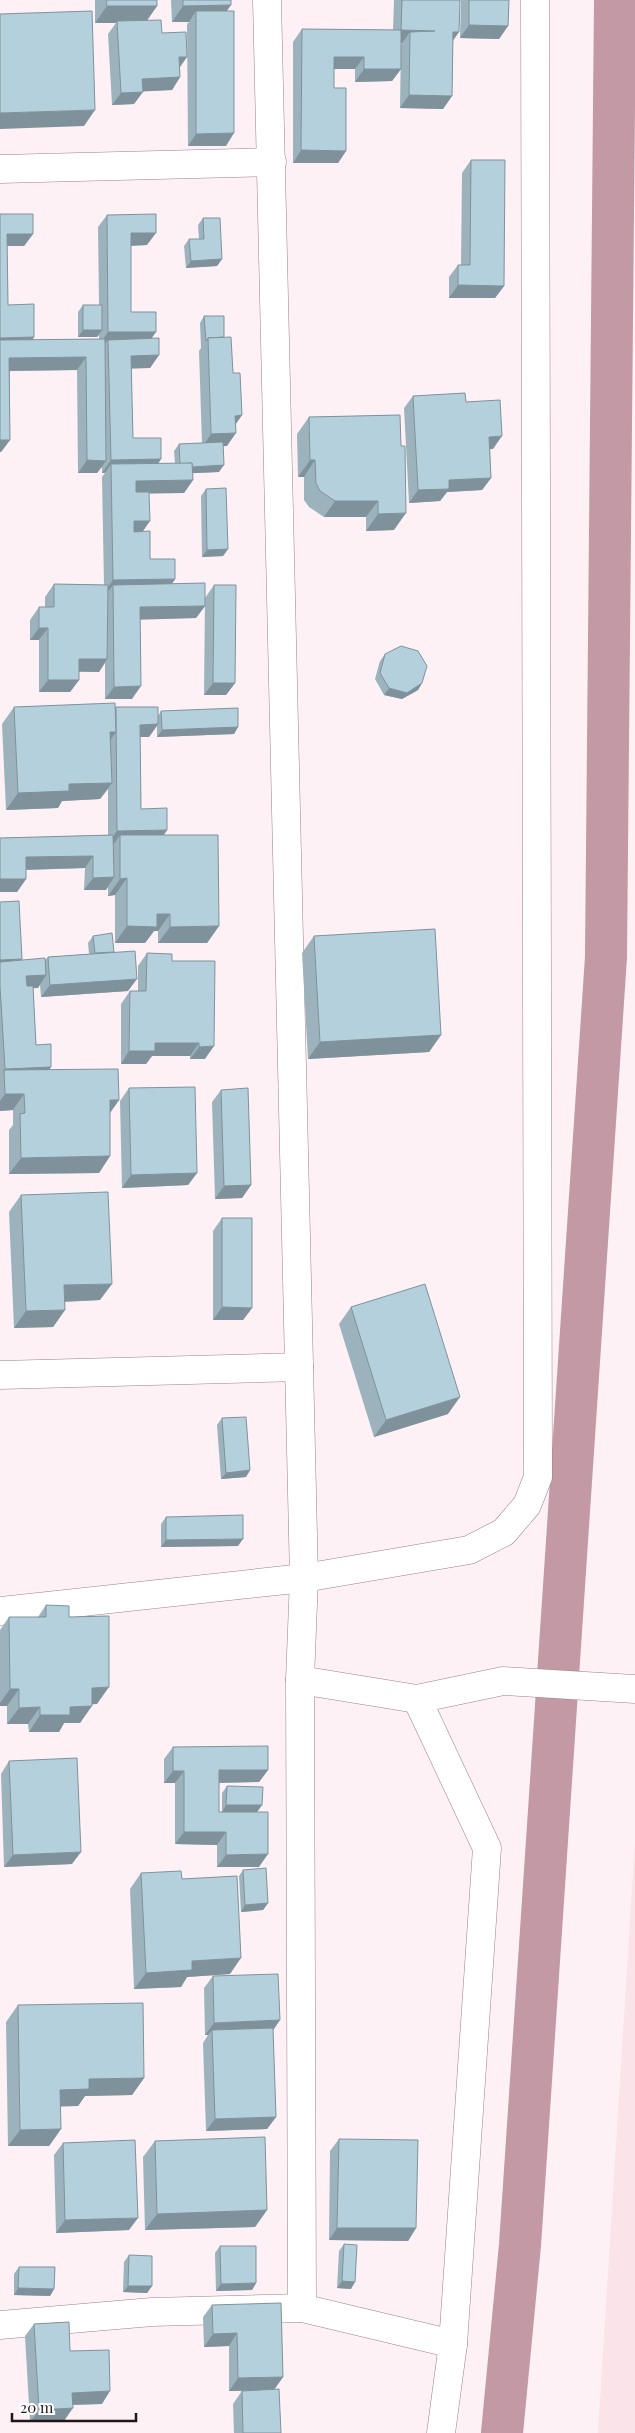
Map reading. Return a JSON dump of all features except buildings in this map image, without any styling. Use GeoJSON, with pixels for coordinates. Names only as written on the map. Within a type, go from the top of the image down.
{"type":"FeatureCollection","features":[{"type":"Feature","properties":{"kind":"street"},"geometry":{"type":"LineString","coordinates":[[268,0],[304,1578],[300,1680],[302,2308]]}},
{"type":"Feature","properties":{"kind":"street"},"geometry":{"type":"LineString","coordinates":[[0,1611],[304,1578],[468,1550],[504,1532],[527,1505],[538,1477],[535,0]]}},
{"type":"Feature","properties":{"kind":"street"},"geometry":{"type":"LineString","coordinates":[[0,170],[272,162]]}},
{"type":"Feature","properties":{"kind":"street"},"geometry":{"type":"LineString","coordinates":[[0,1375],[299,1367]]}},
{"type":"Feature","properties":{"kind":"street"},"geometry":{"type":"LineString","coordinates":[[300,1680],[417,1700],[503,1681],[635,1689]]}},
{"type":"Feature","properties":{"kind":"street"},"geometry":{"type":"LineString","coordinates":[[417,1700],[487,1848],[454,2344],[441,2433]]}},
{"type":"Feature","properties":{"kind":"street"},"geometry":{"type":"LineString","coordinates":[[0,2325],[152,2312],[302,2308],[454,2344]]}},
{"type":"Feature","properties":{"kind":"shaded area"},"geometry":{"type":"Polygon","coordinates":[[[635,1841],[635,2433],[598,2433],[635,1841]]]}},
{"type":"Feature","properties":{"kind":"waterway"},"geometry":{"type":"LineString","coordinates":[[502,2433],[520,2245],[606,957],[615,0]]}}]}
